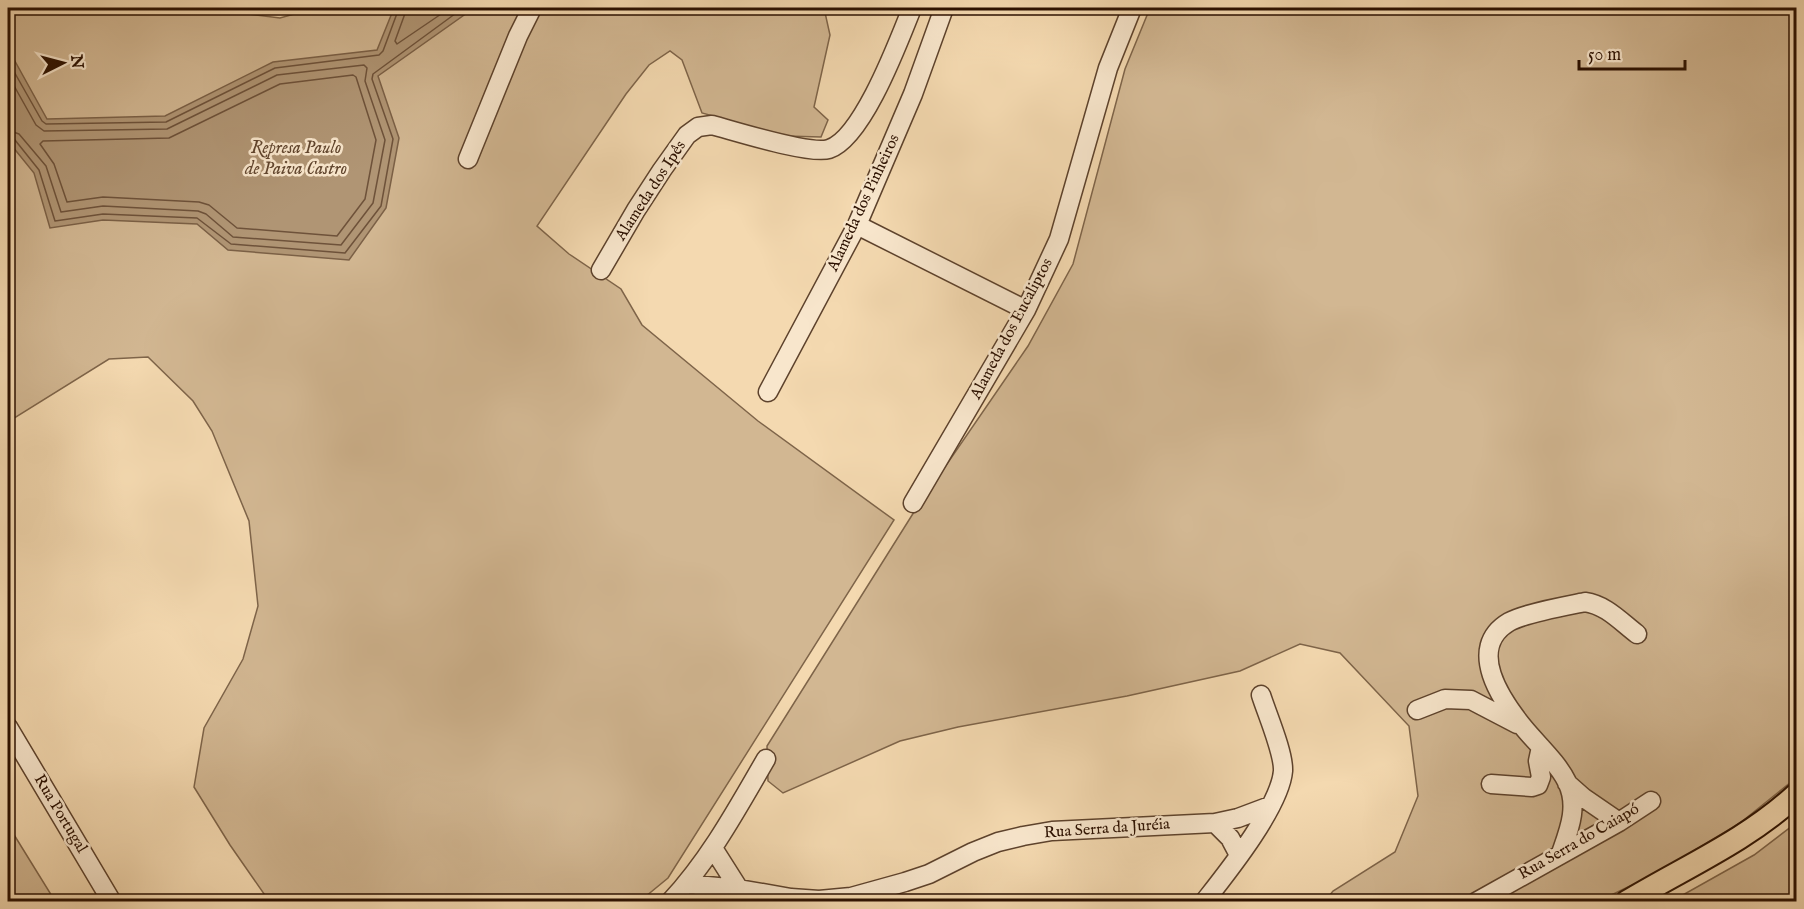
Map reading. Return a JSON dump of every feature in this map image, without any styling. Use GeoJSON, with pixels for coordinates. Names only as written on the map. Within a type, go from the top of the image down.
{"type":"FeatureCollection","features":[{"type":"Feature","properties":{"kind":"main road"},"geometry":{"type":"LineString","coordinates":[[1627,902],[1744,836],[1797,795]]}},
{"type":"Feature","properties":{"kind":"street"},"geometry":{"type":"LineString","coordinates":[[468,159],[518,36],[532,8]]}},
{"type":"Feature","properties":{"kind":"street","name":"Alameda dos Ipês"},"geometry":{"type":"LineString","coordinates":[[601,270],[662,170],[687,135],[698,128],[712,125],[807,150],[828,149],[839,143],[854,130],[865,111],[894,53],[912,8]]}},
{"type":"Feature","properties":{"kind":"street","name":"Alameda dos Pinheiros"},"geometry":{"type":"LineString","coordinates":[[768,392],[857,225],[913,94],[944,8]]}},
{"type":"Feature","properties":{"kind":"street","name":"Alameda dos Eucaliptos"},"geometry":{"type":"LineString","coordinates":[[913,503],[1026,310],[1059,239],[1108,68],[1132,8]]}},
{"type":"Feature","properties":{"kind":"street"},"geometry":{"type":"LineString","coordinates":[[857,225],[1026,310]]}},
{"type":"Feature","properties":{"kind":"street"},"geometry":{"type":"LineString","coordinates":[[1619,822],[1584,798],[1567,783],[1501,696],[1491,677],[1489,661],[1494,636],[1512,620],[1585,602],[1596,603],[1606,609],[1637,634]]}},
{"type":"Feature","properties":{"kind":"street"},"geometry":{"type":"LineString","coordinates":[[1204,902],[1239,855],[1270,806],[1283,770],[1261,695]]}},
{"type":"Feature","properties":{"kind":"street"},"geometry":{"type":"LineString","coordinates":[[1417,710],[1445,699],[1471,700],[1524,728]]}},
{"type":"Feature","properties":{"kind":"street","name":"Rua Portugal"},"geometry":{"type":"LineString","coordinates":[[8,727],[112,902]]}},
{"type":"Feature","properties":{"kind":"street"},"geometry":{"type":"LineString","coordinates":[[1491,784],[1532,787],[1538,784],[1541,777],[1538,761],[1541,747]]}},
{"type":"Feature","properties":{"kind":"street"},"geometry":{"type":"LineString","coordinates":[[670,902],[713,848],[766,759]]}},
{"type":"Feature","properties":{"kind":"street"},"geometry":{"type":"LineString","coordinates":[[1561,853],[1572,821],[1573,810],[1567,783]]}},
{"type":"Feature","properties":{"kind":"street","name":"Rua Serra do Caiapó"},"geometry":{"type":"LineString","coordinates":[[1476,902],[1619,822],[1651,801]]}},
{"type":"Feature","properties":{"kind":"street","name":"Rua Serra da Juréia"},"geometry":{"type":"LineString","coordinates":[[686,884],[739,889],[791,898],[819,900],[850,897],[929,874],[998,842],[1052,831],[1215,823],[1238,818],[1270,806]]}},
{"type":"Feature","properties":{"kind":"street"},"geometry":{"type":"LineString","coordinates":[[1215,823],[1230,838],[1239,855]]}},
{"type":"Feature","properties":{"kind":"street"},"geometry":{"type":"LineString","coordinates":[[713,848],[739,889]]}},
{"type":"Feature","properties":{"kind":"shaded area"},"geometry":{"type":"Polygon","coordinates":[[[8,8],[200,8],[280,18],[316,8],[824,8],[830,35],[814,107],[828,120],[821,137],[785,136],[702,113],[682,60],[670,51],[649,65],[626,94],[537,226],[569,254],[621,289],[642,325],[758,421],[894,520],[668,878],[640,901],[269,901],[230,845],[194,787],[204,728],[243,659],[258,606],[249,521],[212,431],[193,401],[148,357],[109,359],[8,422],[8,8]]]}},
{"type":"Feature","properties":{"kind":"shaded area"},"geometry":{"type":"Polygon","coordinates":[[[1150,8],[1796,8],[1796,778],[1740,823],[1657,873],[1599,901],[1325,901],[1333,891],[1395,852],[1418,796],[1409,726],[1340,653],[1300,644],[1240,671],[1127,696],[958,727],[900,741],[783,793],[768,781],[767,746],[914,512],[1028,346],[1073,264],[1125,69],[1150,8]]]}},
{"type":"Feature","properties":{"kind":"shaded area"},"geometry":{"type":"Polygon","coordinates":[[[1796,823],[1796,901],[1672,901],[1754,855],[1796,823]]]}},
{"type":"Feature","properties":{"kind":"shaded area"},"geometry":{"type":"Polygon","coordinates":[[[8,825],[55,901],[8,901],[8,825]]]}},
{"type":"Feature","properties":{"kind":"water","name":"Represa Paulo de Paiva Castro"},"geometry":{"type":"Polygon","coordinates":[[[394,8],[474,8],[378,76],[399,138],[386,208],[349,260],[228,250],[197,224],[103,220],[50,228],[34,173],[8,141],[8,56],[11,54],[47,119],[165,116],[273,62],[377,50],[394,8]]]}}]}
